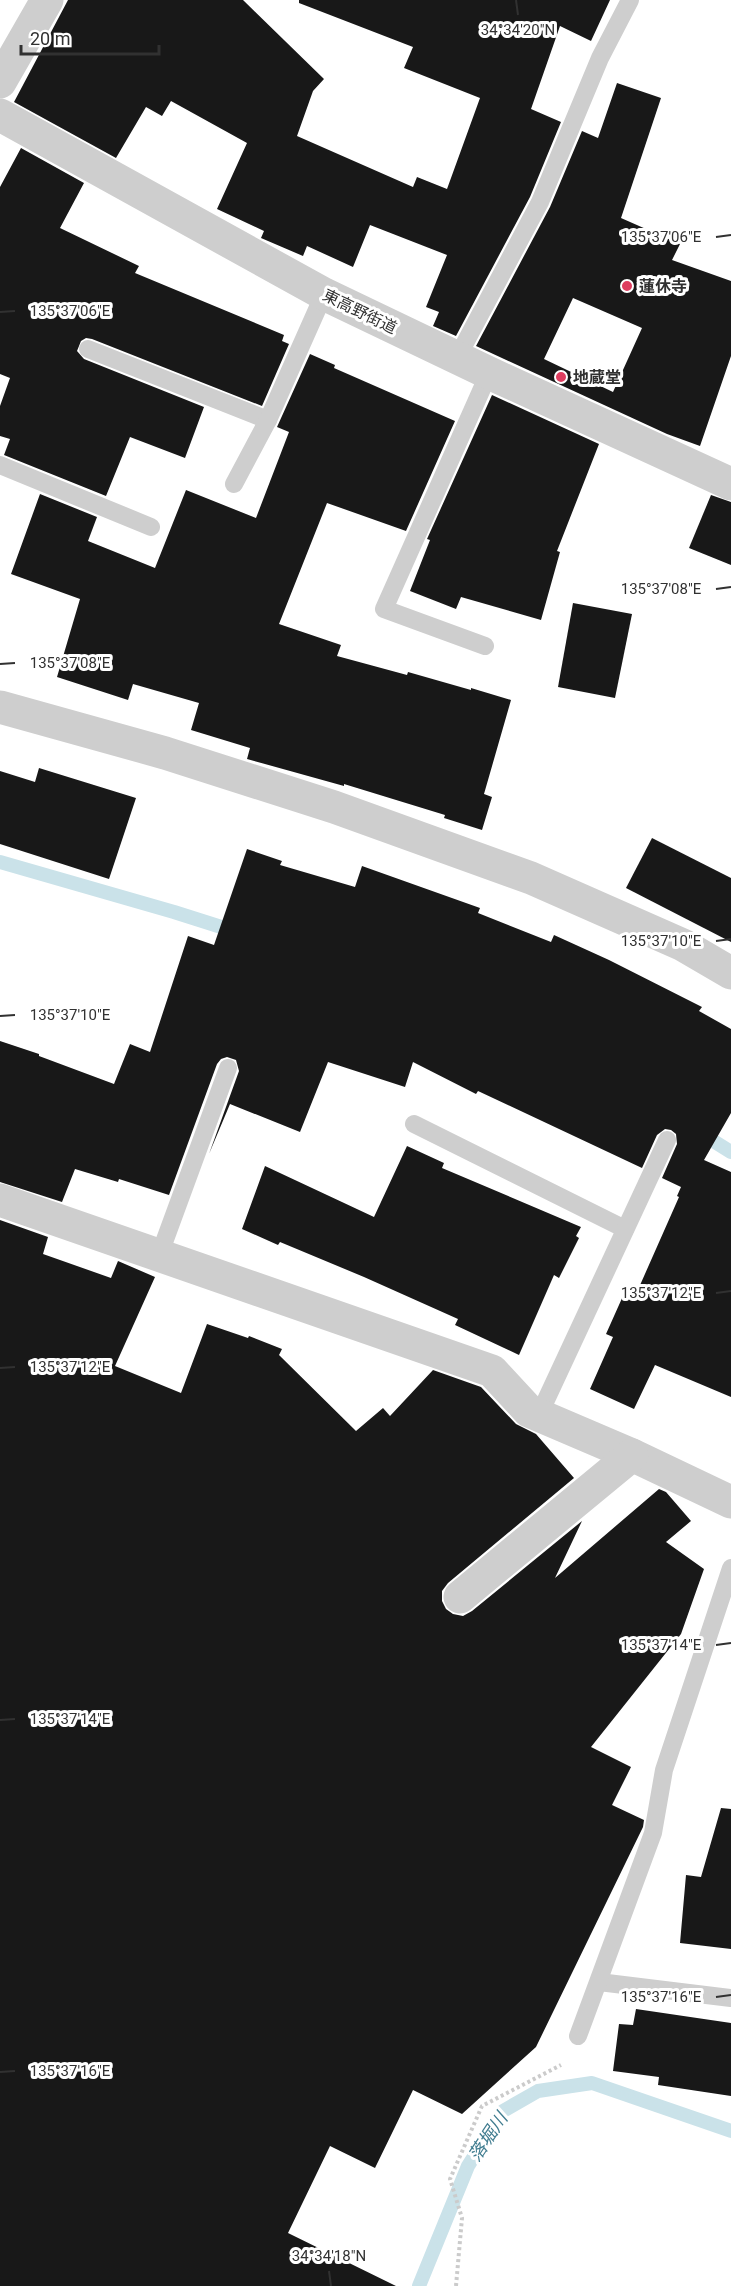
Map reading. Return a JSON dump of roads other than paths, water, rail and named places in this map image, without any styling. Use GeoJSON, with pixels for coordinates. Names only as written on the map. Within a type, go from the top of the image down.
{"type":"FeatureCollection","features":[{"type":"Feature","properties":{"kind":"street"},"geometry":{"type":"LineString","coordinates":[[0,82],[47,0]]}},
{"type":"Feature","properties":{"kind":"street","name":"東高野街道"},"geometry":{"type":"LineString","coordinates":[[0,115],[324,294],[731,484]]}},
{"type":"Feature","properties":{"kind":"street"},"geometry":{"type":"LineString","coordinates":[[0,707],[165,753],[345,810],[531,878],[683,945],[731,973]]}},
{"type":"Feature","properties":{"kind":"street"},"geometry":{"type":"LineString","coordinates":[[0,1200],[492,1371],[530,1411],[632,1455],[731,1502]]}},
{"type":"Feature","properties":{"kind":"street"},"geometry":{"type":"LineString","coordinates":[[460,1597],[632,1455]]}},
{"type":"Feature","properties":{"kind":"lane"},"geometry":{"type":"LineString","coordinates":[[457,358],[540,202],[600,58],[630,0]]}},
{"type":"Feature","properties":{"kind":"lane"},"geometry":{"type":"LineString","coordinates":[[234,484],[268,420],[324,294]]}},
{"type":"Feature","properties":{"kind":"lane"},"geometry":{"type":"LineString","coordinates":[[88,349],[268,420]]}},
{"type":"Feature","properties":{"kind":"lane"},"geometry":{"type":"LineString","coordinates":[[485,646],[384,609],[489,373]]}},
{"type":"Feature","properties":{"kind":"lane"},"geometry":{"type":"LineString","coordinates":[[0,465],[151,527]]}},
{"type":"Feature","properties":{"kind":"lane"},"geometry":{"type":"LineString","coordinates":[[159,1256],[228,1068]]}},
{"type":"Feature","properties":{"kind":"lane"},"geometry":{"type":"LineString","coordinates":[[414,1124],[625,1229]]}},
{"type":"Feature","properties":{"kind":"lane"},"geometry":{"type":"LineString","coordinates":[[539,1415],[667,1140]]}},
{"type":"Feature","properties":{"kind":"lane"},"geometry":{"type":"LineString","coordinates":[[578,2036],[653,1833],[664,1770],[731,1568]]}},
{"type":"Feature","properties":{"kind":"lane"},"geometry":{"type":"LineString","coordinates":[[599,1982],[731,1998]]}},
{"type":"Feature","properties":{"kind":"waterway"},"geometry":{"type":"LineString","coordinates":[[0,862],[237,932]]}},
{"type":"Feature","properties":{"kind":"waterway"},"geometry":{"type":"LineString","coordinates":[[699,1132],[731,1152]]}},
{"type":"Feature","properties":{"kind":"waterway","name":"落堀川"},"geometry":{"type":"LineString","coordinates":[[419,2286],[468,2166],[503,2111],[538,2091],[592,2083],[731,2131]]}},
{"type":"Feature","properties":{"kind":"place","name":"蓮休寺"},"geometry":{"type":"Point","coordinates":[627,286]}},
{"type":"Feature","properties":{"kind":"place","name":"地蔵堂"},"geometry":{"type":"Point","coordinates":[561,377]}}]}
